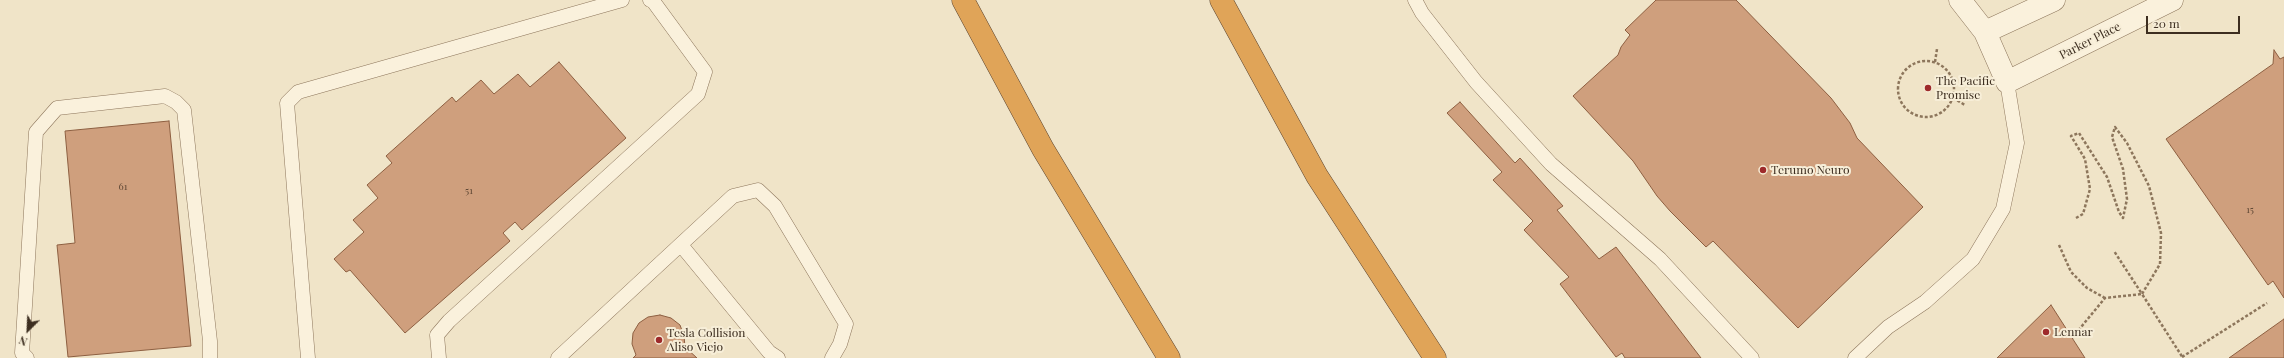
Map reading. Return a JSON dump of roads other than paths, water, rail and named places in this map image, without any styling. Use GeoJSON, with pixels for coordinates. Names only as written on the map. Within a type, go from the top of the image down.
{"type":"FeatureCollection","features":[{"type":"Feature","properties":{"kind":"highway"},"geometry":{"type":"LineString","coordinates":[[963,0],[1043,149],[1169,358]]}},
{"type":"Feature","properties":{"kind":"highway"},"geometry":{"type":"LineString","coordinates":[[1221,0],[1316,176],[1435,358]]}},
{"type":"Feature","properties":{"kind":"street"},"geometry":{"type":"LineString","coordinates":[[1960,0],[1985,32],[2007,82]]}},
{"type":"Feature","properties":{"kind":"street"},"geometry":{"type":"LineString","coordinates":[[1985,32],[2054,0]]}},
{"type":"Feature","properties":{"kind":"street","name":"Parker Place"},"geometry":{"type":"LineString","coordinates":[[2007,82],[2172,0]]}},
{"type":"Feature","properties":{"kind":"lane"},"geometry":{"type":"LineString","coordinates":[[308,358],[302,304],[287,103],[298,92],[622,0]]}},
{"type":"Feature","properties":{"kind":"lane"},"geometry":{"type":"LineString","coordinates":[[439,358],[437,335],[449,320],[698,94],[705,72],[653,1],[650,0]]}},
{"type":"Feature","properties":{"kind":"lane"},"geometry":{"type":"LineString","coordinates":[[1415,0],[1422,13],[1476,82],[1551,164],[1660,259],[1752,358]]}},
{"type":"Feature","properties":{"kind":"lane"},"geometry":{"type":"LineString","coordinates":[[1855,358],[1888,327],[1925,302],[1973,259],[2003,209],[2017,143],[2007,82]]}},
{"type":"Feature","properties":{"kind":"lane"},"geometry":{"type":"LineString","coordinates":[[27,358],[22,353],[36,132],[57,108],[164,96],[176,102],[184,110],[209,326],[210,358]]}},
{"type":"Feature","properties":{"kind":"lane"},"geometry":{"type":"LineString","coordinates":[[558,358],[733,196],[758,190],[775,206],[846,324],[840,344],[832,358]]}},
{"type":"Feature","properties":{"kind":"lane"},"geometry":{"type":"LineString","coordinates":[[681,245],[769,352],[778,358]]}},
{"type":"Feature","properties":{"kind":"place","name":"The Pacific Promise"},"geometry":{"type":"Point","coordinates":[1928,88]}},
{"type":"Feature","properties":{"kind":"place","name":"Terumo Neuro"},"geometry":{"type":"Point","coordinates":[1763,170]}},
{"type":"Feature","properties":{"kind":"place","name":"Lennar"},"geometry":{"type":"Point","coordinates":[2046,332]}},
{"type":"Feature","properties":{"kind":"place","name":"Tesla Collision Aliso Viejo"},"geometry":{"type":"Point","coordinates":[659,340]}}]}
